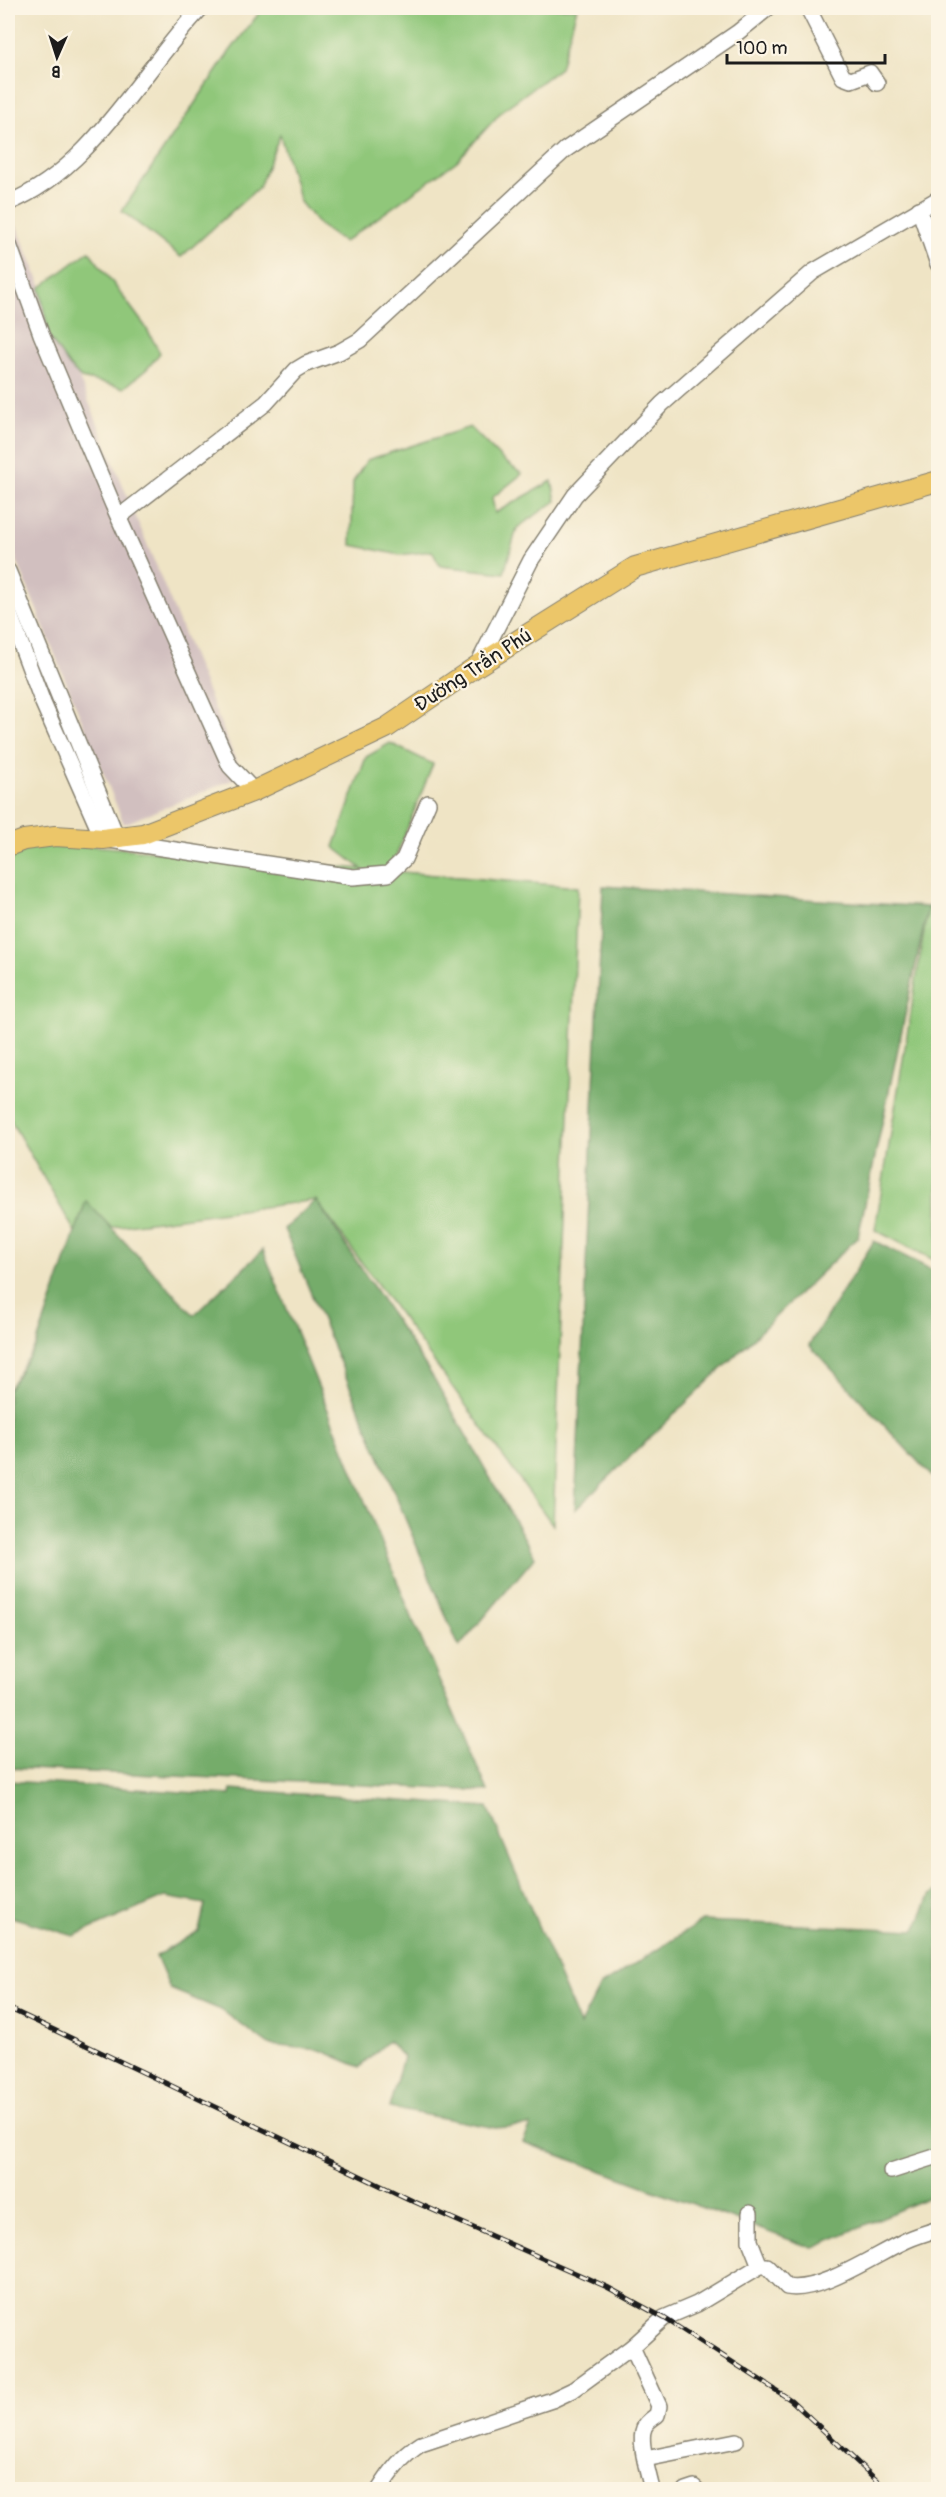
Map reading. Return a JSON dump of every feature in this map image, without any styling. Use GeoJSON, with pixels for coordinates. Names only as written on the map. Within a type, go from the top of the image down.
{"type":"FeatureCollection","features":[{"type":"Feature","properties":{"kind":"main road","name":"Đường Trần Phú"},"geometry":{"type":"LineString","coordinates":[[8,846],[24,840],[55,836],[110,838],[143,834],[254,791],[386,728],[477,666],[635,567],[939,481]]}},
{"type":"Feature","properties":{"kind":"street"},"geometry":{"type":"LineString","coordinates":[[8,203],[40,187],[75,160],[133,92],[175,36],[201,8]]}},
{"type":"Feature","properties":{"kind":"street"},"geometry":{"type":"LineString","coordinates":[[119,516],[266,403],[296,370],[314,360],[339,352],[360,340],[565,150],[737,33],[768,8]]}},
{"type":"Feature","properties":{"kind":"street"},"geometry":{"type":"LineString","coordinates":[[808,8],[843,77],[850,80],[870,74],[877,83]]}},
{"type":"Feature","properties":{"kind":"street"},"geometry":{"type":"LineString","coordinates":[[477,666],[531,560],[574,495],[662,404],[813,272],[919,209],[939,200]]}},
{"type":"Feature","properties":{"kind":"street"},"geometry":{"type":"LineString","coordinates":[[919,209],[939,264]]}},
{"type":"Feature","properties":{"kind":"street"},"geometry":{"type":"LineString","coordinates":[[8,242],[41,334],[230,766],[254,791]]}},
{"type":"Feature","properties":{"kind":"street"},"geometry":{"type":"LineString","coordinates":[[8,571],[110,838]]}},
{"type":"Feature","properties":{"kind":"street"},"geometry":{"type":"LineString","coordinates":[[8,610],[43,703],[110,838]]}},
{"type":"Feature","properties":{"kind":"street"},"geometry":{"type":"LineString","coordinates":[[110,838],[353,877],[388,874],[404,859],[429,803]]}},
{"type":"Feature","properties":{"kind":"street"},"geometry":{"type":"LineString","coordinates":[[891,2171],[939,2156]]}},
{"type":"Feature","properties":{"kind":"street"},"geometry":{"type":"LineString","coordinates":[[750,2213],[750,2241],[760,2266]]}},
{"type":"Feature","properties":{"kind":"street"},"geometry":{"type":"LineString","coordinates":[[379,2490],[394,2467],[410,2451],[421,2444],[552,2400],[573,2390],[632,2347],[664,2318],[698,2304],[760,2266],[767,2266],[787,2287],[802,2288],[842,2274],[905,2241],[939,2229]]}},
{"type":"Feature","properties":{"kind":"street"},"geometry":{"type":"LineString","coordinates":[[632,2347],[659,2406],[657,2415],[645,2425],[643,2432],[645,2459],[652,2490]]}},
{"type":"Feature","properties":{"kind":"street"},"geometry":{"type":"LineString","coordinates":[[645,2459],[736,2441]]}},
{"type":"Feature","properties":{"kind":"street"},"geometry":{"type":"LineString","coordinates":[[685,2490],[694,2487],[696,2490]]}},
{"type":"Feature","properties":{"kind":"shaded area"},"geometry":{"type":"Polygon","coordinates":[[[9,207],[242,776],[124,824],[8,539],[9,207]]]}},
{"type":"Feature","properties":{"kind":"green space"},"geometry":{"type":"Polygon","coordinates":[[[263,8],[577,8],[560,68],[503,110],[457,161],[344,242],[319,225],[300,202],[280,135],[259,187],[181,257],[122,211],[230,51],[263,8]]]}},
{"type":"Feature","properties":{"kind":"green space"},"geometry":{"type":"Polygon","coordinates":[[[89,251],[145,326],[160,353],[147,369],[124,388],[81,378],[70,367],[49,337],[40,288],[89,251]]]}},
{"type":"Feature","properties":{"kind":"green space"},"geometry":{"type":"Polygon","coordinates":[[[470,427],[503,460],[522,474],[492,498],[495,513],[552,481],[556,501],[517,528],[504,573],[440,566],[432,551],[400,555],[351,545],[353,482],[367,460],[470,427]]]}},
{"type":"Feature","properties":{"kind":"green space"},"geometry":{"type":"Polygon","coordinates":[[[390,743],[433,764],[390,871],[578,887],[553,1525],[316,1200],[75,1232],[8,1116],[8,857],[24,840],[362,869],[334,847],[366,757],[390,743]]]}},
{"type":"Feature","properties":{"kind":"green space"},"geometry":{"type":"Polygon","coordinates":[[[603,886],[928,907],[858,1237],[575,1510],[603,886]]]}},
{"type":"Feature","properties":{"kind":"green space"},"geometry":{"type":"Polygon","coordinates":[[[928,907],[938,907],[938,1262],[875,1230],[928,907]]]}},
{"type":"Feature","properties":{"kind":"green space"},"geometry":{"type":"Polygon","coordinates":[[[316,1200],[433,1377],[535,1557],[459,1647],[284,1229],[316,1200]]]}},
{"type":"Feature","properties":{"kind":"green space"},"geometry":{"type":"Polygon","coordinates":[[[86,1201],[194,1315],[263,1250],[415,1625],[488,1791],[8,1768],[8,1390],[36,1345],[86,1201]]]}},
{"type":"Feature","properties":{"kind":"green space"},"geometry":{"type":"Polygon","coordinates":[[[874,1241],[938,1273],[938,1483],[809,1345],[874,1241]]]}},
{"type":"Feature","properties":{"kind":"green space"},"geometry":{"type":"Polygon","coordinates":[[[8,1781],[230,1795],[231,1789],[488,1807],[580,2025],[600,1986],[702,1921],[915,1930],[931,1894],[938,1890],[938,2193],[812,2248],[523,2142],[531,2125],[495,2128],[389,2108],[403,2057],[388,2041],[360,2067],[320,2050],[269,2045],[221,2010],[170,1989],[156,1956],[199,1931],[205,1904],[165,1897],[74,1936],[8,1916],[8,1781]]]}},
{"type":"Feature","properties":{"kind":"railway"},"geometry":{"type":"LineString","coordinates":[[8,2008],[415,2202],[607,2287],[664,2318],[791,2400],[887,2490]]}}]}
